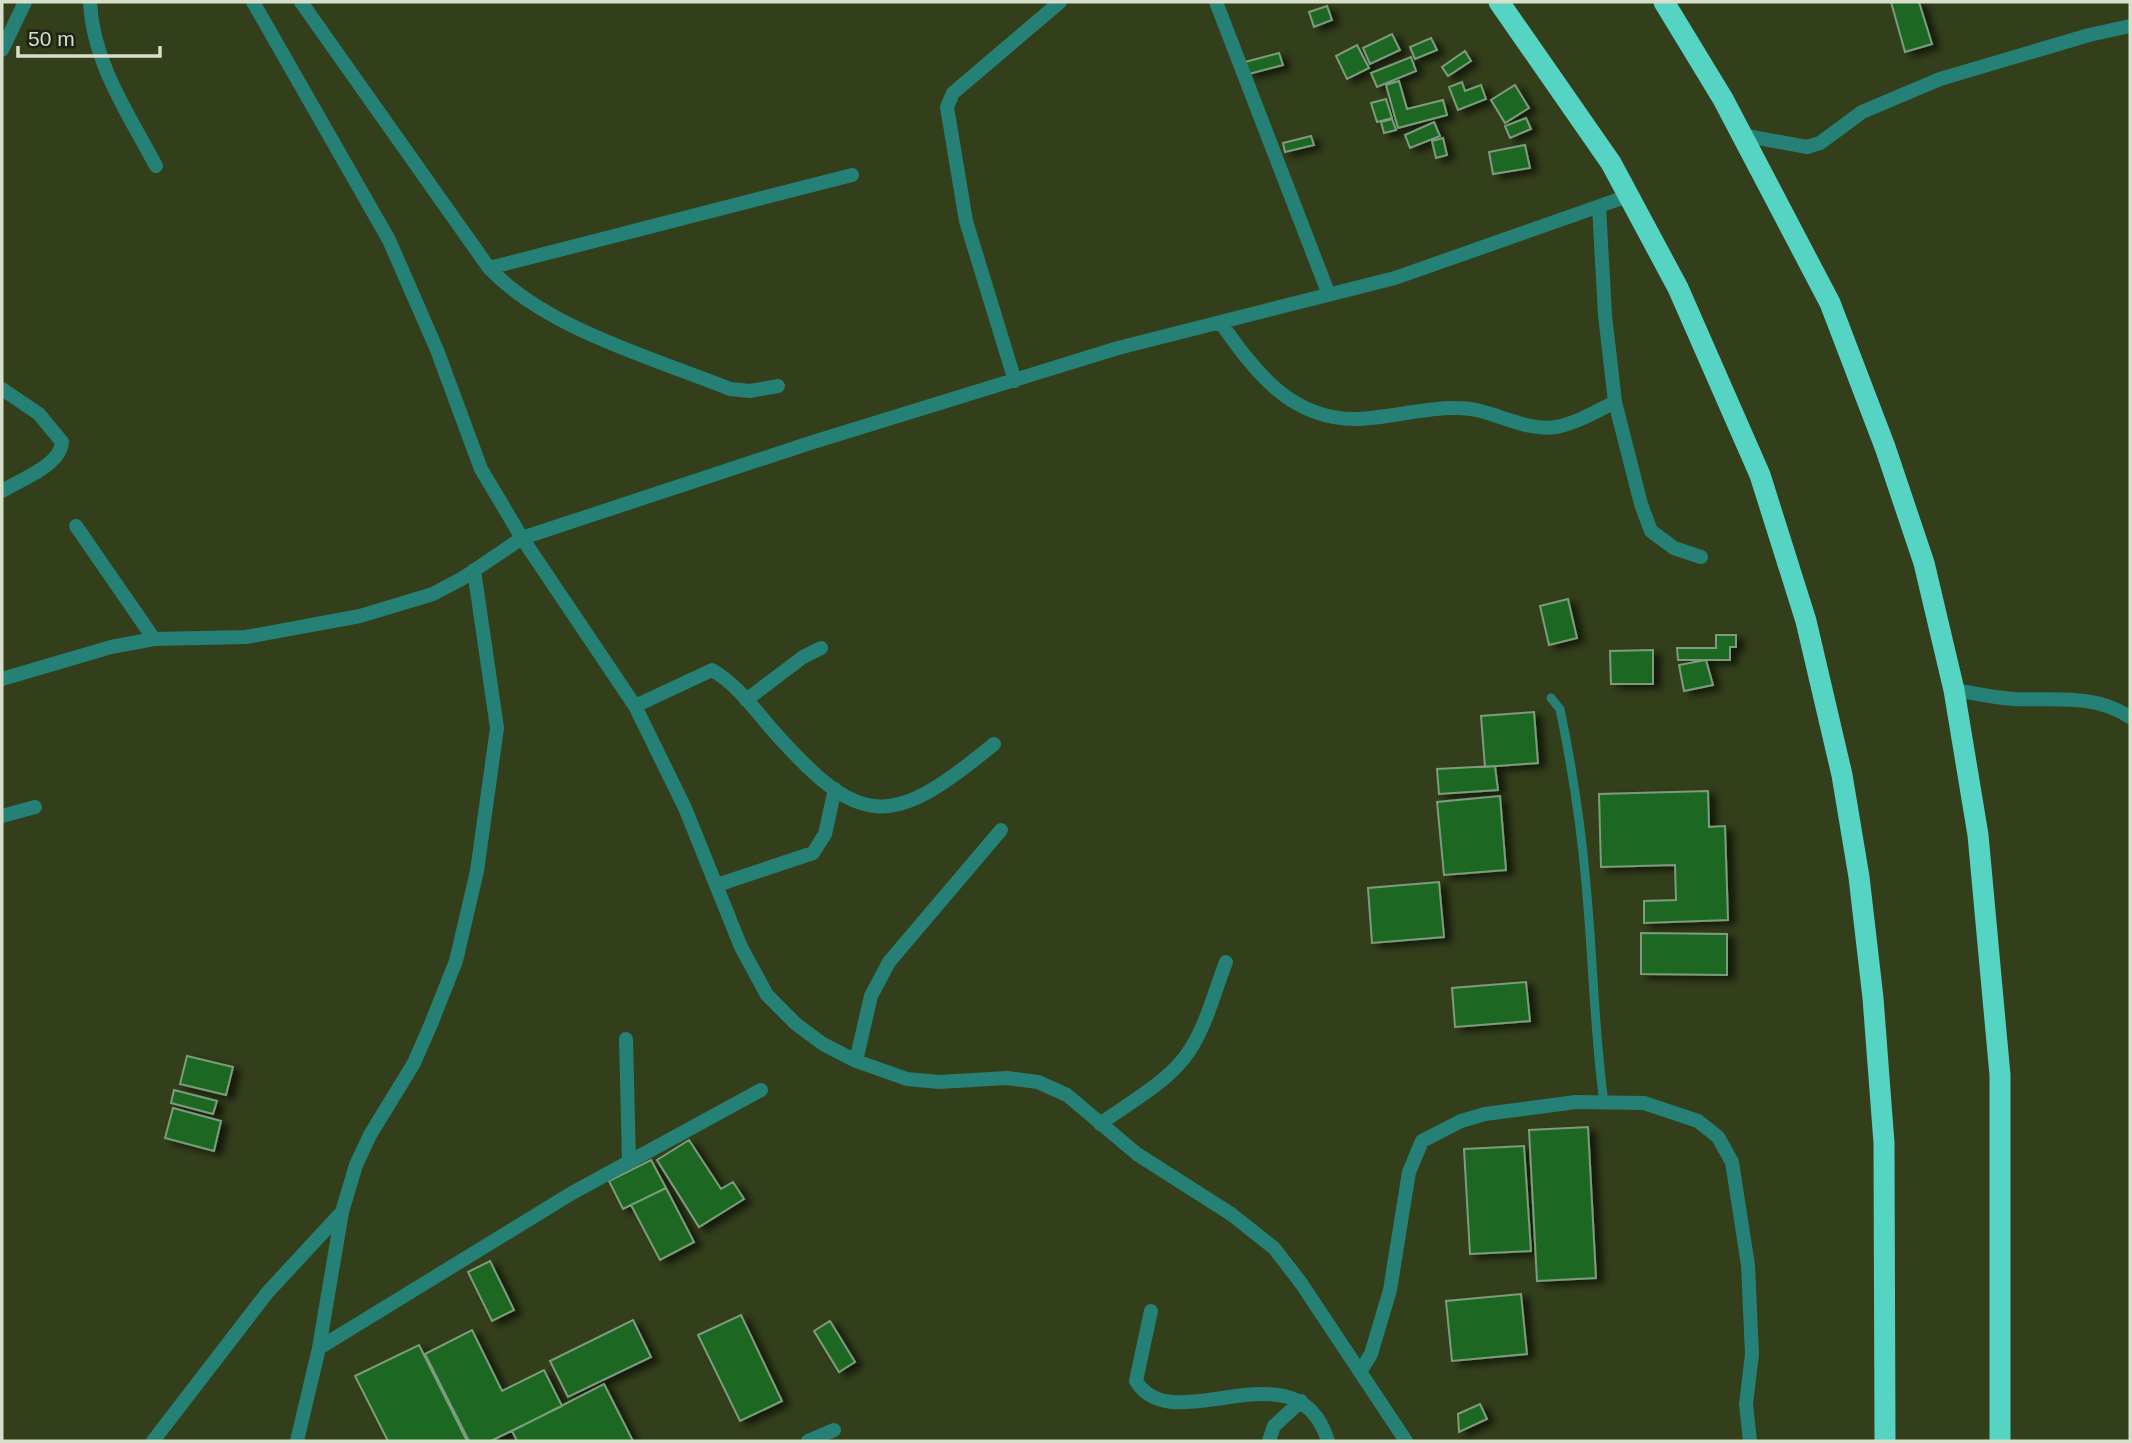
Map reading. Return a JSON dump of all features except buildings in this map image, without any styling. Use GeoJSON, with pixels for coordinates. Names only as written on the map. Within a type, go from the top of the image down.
{"type":"FeatureCollection","features":[{"type":"Feature","properties":{"kind":"highway"},"geometry":{"type":"LineString","coordinates":[[1499,2],[1611,163],[1678,288],[1760,475],[1805,621],[1829,712],[1859,877],[1873,998],[1884,1143],[1885,1441]]}},
{"type":"Feature","properties":{"kind":"highway"},"geometry":{"type":"LineString","coordinates":[[1664,2],[1742,135],[1830,303],[1924,563],[1954,690],[1978,835],[2000,1075],[2000,1441]]}},
{"type":"Feature","properties":{"kind":"street"},"geometry":{"type":"LineString","coordinates":[[2,50],[25,2]]}},
{"type":"Feature","properties":{"kind":"street"},"geometry":{"type":"LineString","coordinates":[[90,2],[91,27],[99,58],[156,166]]}},
{"type":"Feature","properties":{"kind":"street"},"geometry":{"type":"LineString","coordinates":[[253,2],[389,240],[437,350],[481,468],[522,538],[635,706],[685,808],[741,947],[767,995],[796,1024],[823,1044],[907,1079],[939,1082],[1007,1078],[1038,1082],[1067,1095],[1137,1154],[1231,1214],[1274,1248],[1301,1283],[1406,1441]]}},
{"type":"Feature","properties":{"kind":"street"},"geometry":{"type":"LineString","coordinates":[[301,2],[489,268],[519,296],[609,340],[730,389],[750,391],[778,386]]}},
{"type":"Feature","properties":{"kind":"street"},"geometry":{"type":"LineString","coordinates":[[1015,381],[966,221],[947,107],[953,93],[1060,2]]}},
{"type":"Feature","properties":{"kind":"street"},"geometry":{"type":"LineString","coordinates":[[1216,2],[1329,295]]}},
{"type":"Feature","properties":{"kind":"street"},"geometry":{"type":"LineString","coordinates":[[1742,135],[1807,147],[1819,143],[1862,113],[1940,79],[2089,35],[2130,26]]}},
{"type":"Feature","properties":{"kind":"street"},"geometry":{"type":"LineString","coordinates":[[489,268],[852,174]]}},
{"type":"Feature","properties":{"kind":"street"},"geometry":{"type":"LineString","coordinates":[[2,679],[111,647],[153,639],[257,636],[360,616],[433,594],[522,538],[810,443],[1118,348],[1395,278],[1628,196]]}},
{"type":"Feature","properties":{"kind":"street"},"geometry":{"type":"LineString","coordinates":[[1599,207],[1605,315],[1615,402],[1641,504],[1651,531],[1674,548],[1701,558]]}},
{"type":"Feature","properties":{"kind":"street"},"geometry":{"type":"LineString","coordinates":[[1220,323],[1263,380],[1281,395],[1330,416],[1357,419],[1460,408],[1538,427],[1556,427],[1615,402]]}},
{"type":"Feature","properties":{"kind":"street"},"geometry":{"type":"LineString","coordinates":[[2,389],[39,414],[62,442],[62,450],[53,460],[2,491]]}},
{"type":"Feature","properties":{"kind":"street"},"geometry":{"type":"LineString","coordinates":[[76,526],[153,639]]}},
{"type":"Feature","properties":{"kind":"street"},"geometry":{"type":"LineString","coordinates":[[297,1441],[319,1348],[342,1212],[356,1165],[370,1135],[414,1063],[456,961],[477,871],[497,728],[474,570]]}},
{"type":"Feature","properties":{"kind":"street"},"geometry":{"type":"LineString","coordinates":[[746,700],[803,657],[821,648]]}},
{"type":"Feature","properties":{"kind":"street"},"geometry":{"type":"LineString","coordinates":[[635,706],[712,670],[746,700],[801,762],[835,789],[860,804],[879,808],[902,806],[949,782],[994,744]]}},
{"type":"Feature","properties":{"kind":"street"},"geometry":{"type":"LineString","coordinates":[[1954,690],[2012,699],[2079,698],[2106,705],[2130,717]]}},
{"type":"Feature","properties":{"kind":"street"},"geometry":{"type":"LineString","coordinates":[[718,885],[813,853],[825,834],[835,789]]}},
{"type":"Feature","properties":{"kind":"street"},"geometry":{"type":"LineString","coordinates":[[2,816],[35,807]]}},
{"type":"Feature","properties":{"kind":"street"},"geometry":{"type":"LineString","coordinates":[[856,1060],[871,996],[889,962],[1001,830]]}},
{"type":"Feature","properties":{"kind":"street"},"geometry":{"type":"LineString","coordinates":[[1100,1124],[1169,1074],[1186,1055],[1200,1031],[1226,962]]}},
{"type":"Feature","properties":{"kind":"street"},"geometry":{"type":"LineString","coordinates":[[626,1039],[629,1162]]}},
{"type":"Feature","properties":{"kind":"street"},"geometry":{"type":"LineString","coordinates":[[319,1348],[572,1193],[761,1090]]}},
{"type":"Feature","properties":{"kind":"street"},"geometry":{"type":"LineString","coordinates":[[1360,1372],[1371,1354],[1390,1290],[1409,1172],[1422,1141],[1461,1121],[1485,1114],[1576,1102],[1644,1103],[1698,1121],[1718,1137],[1732,1162],[1748,1265],[1752,1354],[1746,1404],[1750,1441]]}},
{"type":"Feature","properties":{"kind":"street"},"geometry":{"type":"LineString","coordinates":[[153,1441],[267,1293],[342,1212]]}},
{"type":"Feature","properties":{"kind":"street"},"geometry":{"type":"LineString","coordinates":[[1151,1311],[1136,1381],[1151,1400],[1162,1404],[1192,1405],[1283,1396],[1301,1401],[1322,1421],[1328,1441]]}},
{"type":"Feature","properties":{"kind":"street"},"geometry":{"type":"LineString","coordinates":[[1269,1441],[1274,1426],[1301,1401]]}},
{"type":"Feature","properties":{"kind":"street"},"geometry":{"type":"LineString","coordinates":[[808,1441],[834,1430]]}},
{"type":"Feature","properties":{"kind":"lane"},"geometry":{"type":"LineString","coordinates":[[1551,698],[1560,709],[1578,811],[1586,885],[1594,1034],[1604,1103]]}}]}
